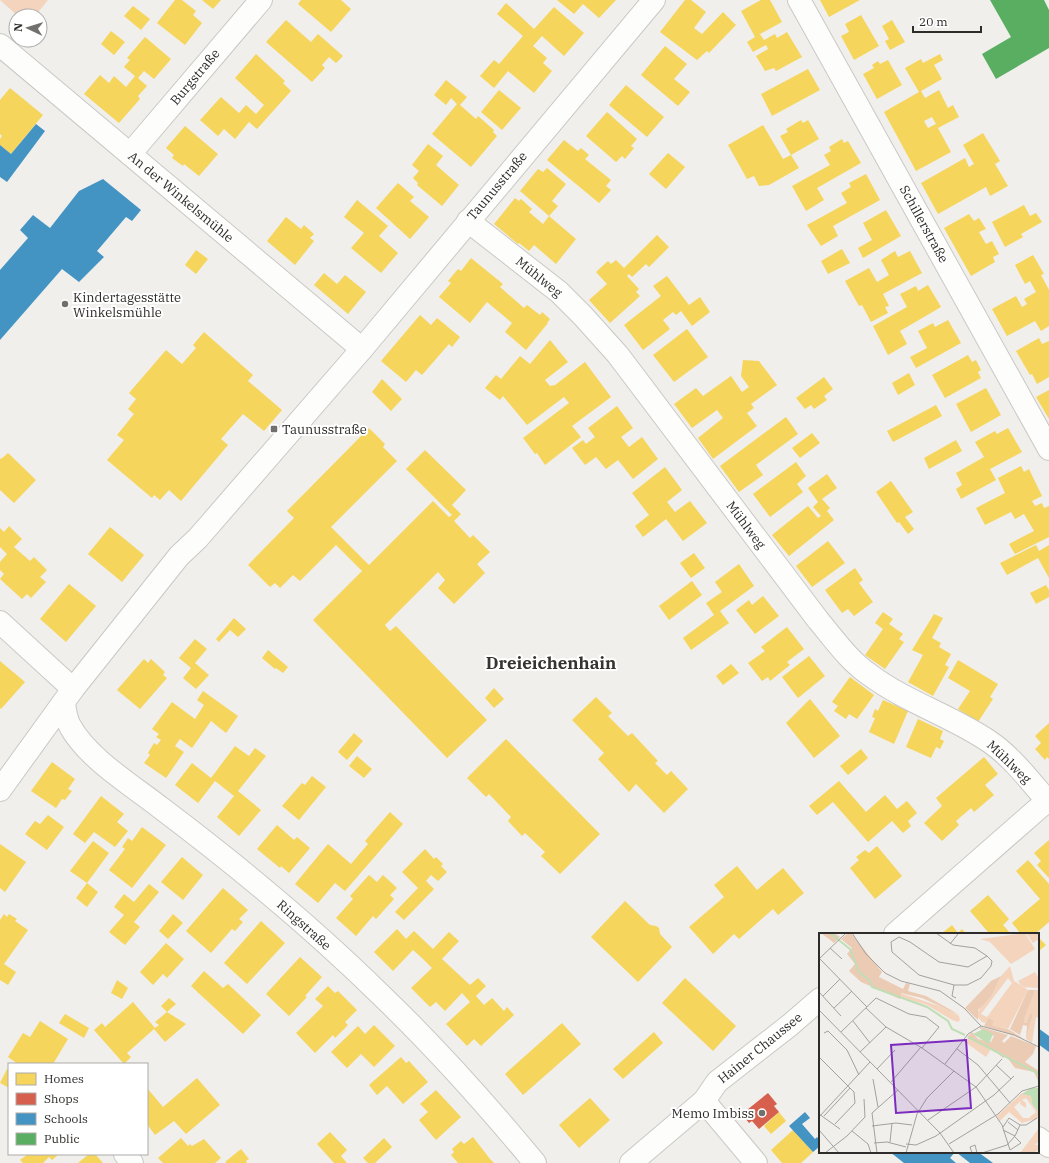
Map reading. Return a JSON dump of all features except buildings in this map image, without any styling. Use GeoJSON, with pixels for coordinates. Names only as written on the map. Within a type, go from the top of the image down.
{"type":"FeatureCollection","features":[{"type":"Feature","properties":{"kind":"street","name":"Burgstraße"},"geometry":{"type":"LineString","coordinates":[[130,154],[261,0]]}},
{"type":"Feature","properties":{"kind":"street","name":"Taunusstraße"},"geometry":{"type":"LineString","coordinates":[[0,790],[68,696],[179,556],[198,538],[362,349],[654,0]]}},
{"type":"Feature","properties":{"kind":"street","name":"Schillerstraße"},"geometry":{"type":"LineString","coordinates":[[799,0],[1049,449]]}},
{"type":"Feature","properties":{"kind":"street","name":"An der Winkelsmühle"},"geometry":{"type":"LineString","coordinates":[[0,45],[362,349]]}},
{"type":"Feature","properties":{"kind":"street","name":"Mühlweg"},"geometry":{"type":"LineString","coordinates":[[468,221],[559,292],[597,330],[618,355],[818,620],[848,656],[859,667],[875,679],[991,742],[1007,756],[1048,801]]}},
{"type":"Feature","properties":{"kind":"street"},"geometry":{"type":"LineString","coordinates":[[0,622],[68,696]]}},
{"type":"Feature","properties":{"kind":"street","name":"Ringstraße"},"geometry":{"type":"LineString","coordinates":[[68,696],[70,726],[80,740],[99,760],[205,841],[261,887],[371,986],[443,1058],[503,1124],[535,1163]]}},
{"type":"Feature","properties":{"kind":"street"},"geometry":{"type":"LineString","coordinates":[[896,933],[1048,801]]}},
{"type":"Feature","properties":{"kind":"street","name":"Hainer Chaussee"},"geometry":{"type":"LineString","coordinates":[[631,1163],[704,1100],[717,1082],[790,1025],[819,1000]]}},
{"type":"Feature","properties":{"kind":"street"},"geometry":{"type":"LineString","coordinates":[[704,1100],[756,1163]]}},
{"type":"Feature","properties":{"kind":"street"},"geometry":{"type":"LineString","coordinates":[[1039,1139],[1049,1146]]}},
{"type":"Feature","properties":{"kind":"street"},"geometry":{"type":"LineString","coordinates":[[126,1155],[132,1163]]}},
{"type":"Feature","properties":{"kind":"shaded area"},"geometry":{"type":"Polygon","coordinates":[[[0,0],[48,0],[42,8],[9,8],[0,0]]]}},
{"type":"Feature","properties":{"kind":"place","name":"Kindertagesstätte Winkelsmühle"},"geometry":{"type":"Point","coordinates":[65,304]}},
{"type":"Feature","properties":{"kind":"place","name":"Taunusstraße"},"geometry":{"type":"Point","coordinates":[274,429]}},
{"type":"Feature","properties":{"kind":"place","name":"Memo Imbiss"},"geometry":{"type":"Point","coordinates":[762,1113]}},
{"type":"Feature","properties":{"kind":"district","name":"Dreieichenhain"},"geometry":{"type":"Point","coordinates":[551,663]}}]}
